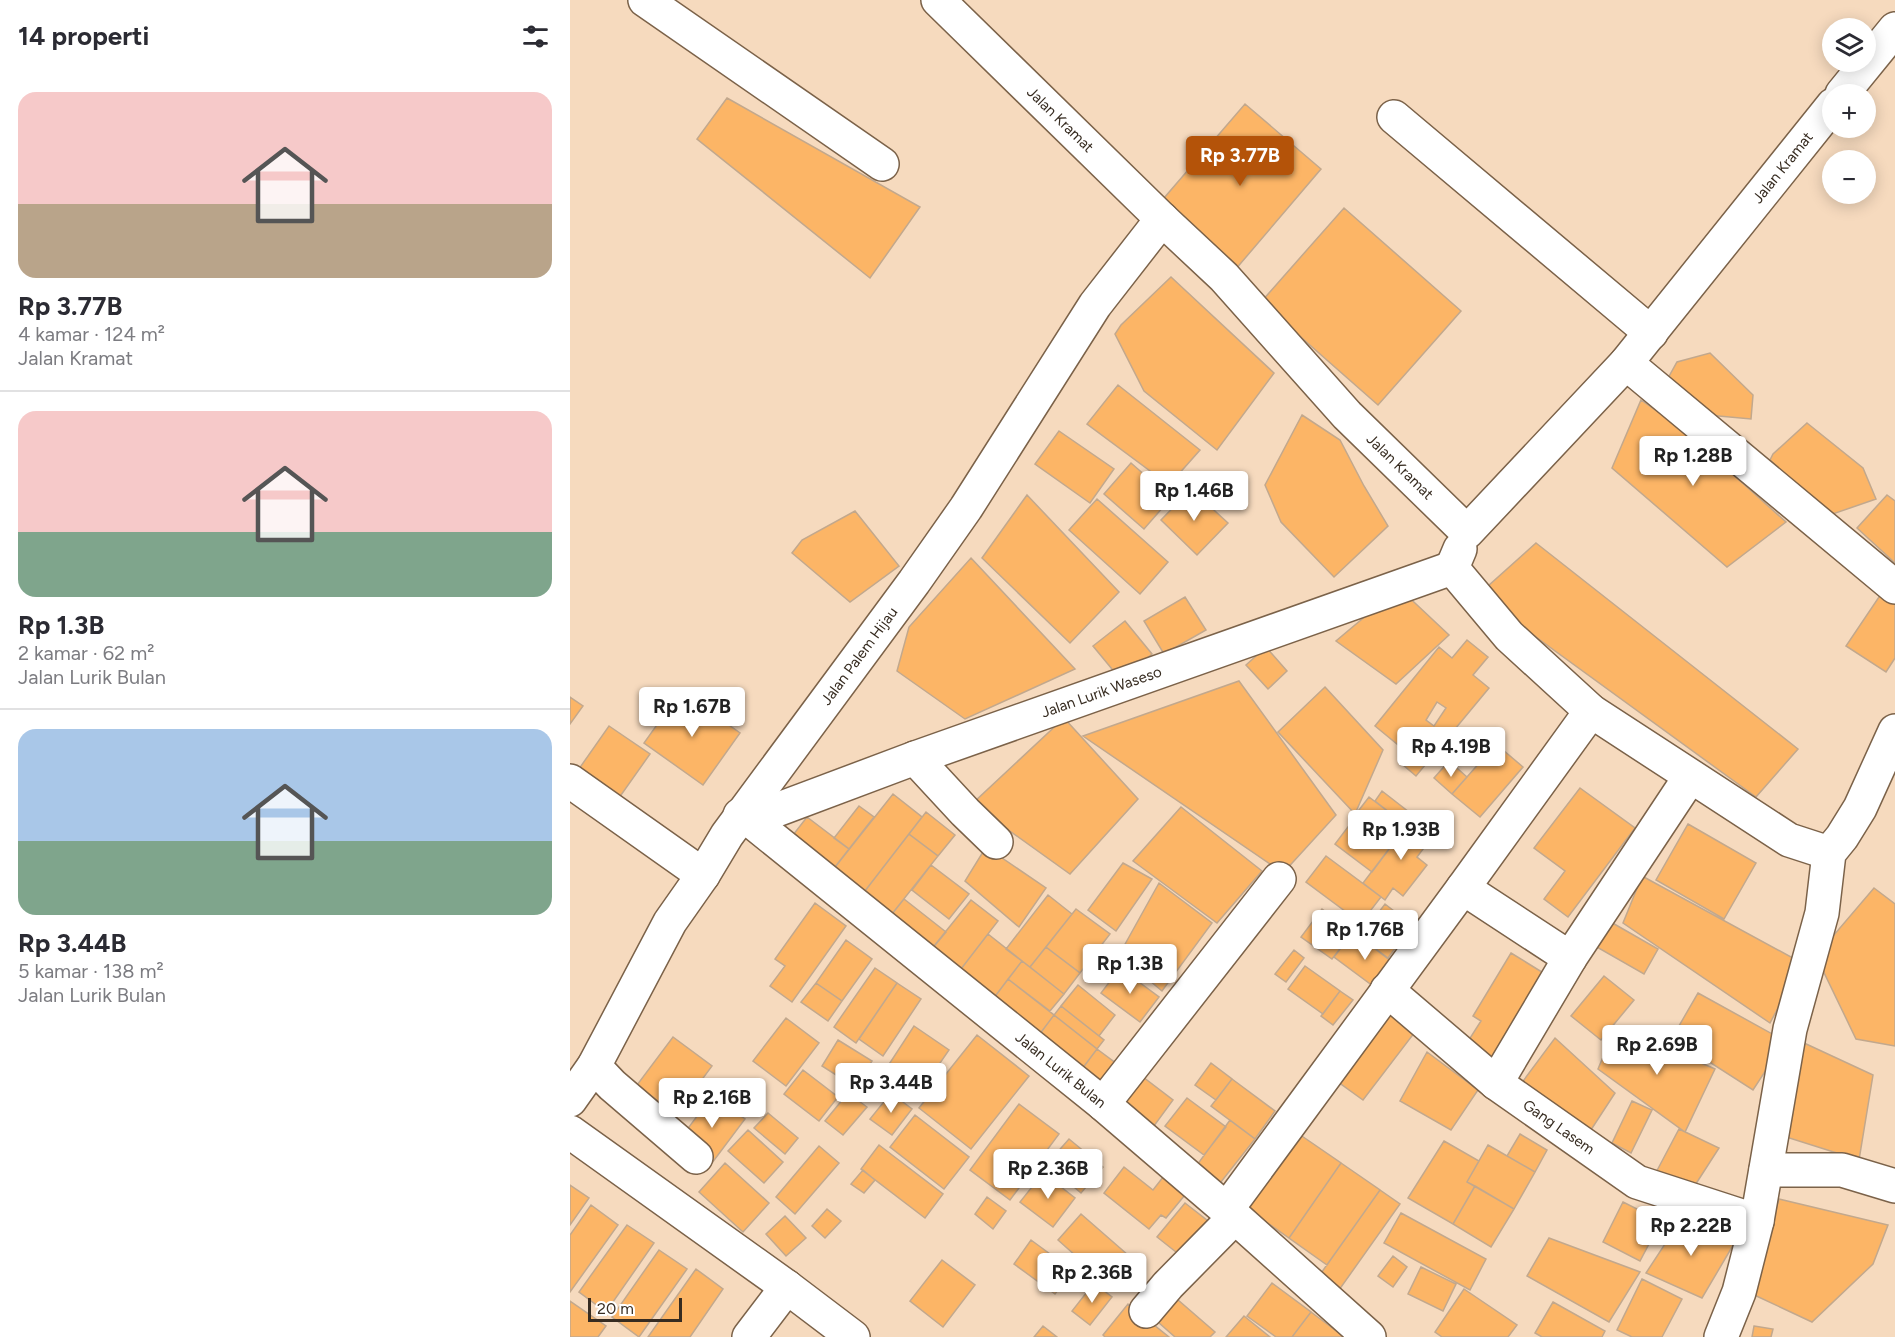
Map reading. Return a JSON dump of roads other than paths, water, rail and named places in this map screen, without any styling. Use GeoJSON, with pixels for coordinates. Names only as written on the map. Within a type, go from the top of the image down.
{"type":"FeatureCollection","features":[{"type":"Feature","properties":{"kind":"street"},"geometry":{"type":"LineString","coordinates":[[645,0],[882,165]]}},
{"type":"Feature","properties":{"kind":"street","name":"Jalan Kramat"},"geometry":{"type":"LineString","coordinates":[[938,0],[1224,277],[1347,415],[1467,532],[1626,363],[1822,119]]}},
{"type":"Feature","properties":{"kind":"street"},"geometry":{"type":"LineString","coordinates":[[1850,84],[1895,28]]}},
{"type":"Feature","properties":{"kind":"street"},"geometry":{"type":"LineString","coordinates":[[1394,117],[1651,333]]}},
{"type":"Feature","properties":{"kind":"street","name":"Jalan Palem Hijau"},"geometry":{"type":"LineString","coordinates":[[570,1100],[594,1066],[670,922],[966,508],[1095,305],[1162,219]]}},
{"type":"Feature","properties":{"kind":"street"},"geometry":{"type":"LineString","coordinates":[[1626,363],[1895,587]]}},
{"type":"Feature","properties":{"kind":"street"},"geometry":{"type":"LineString","coordinates":[[1467,532],[1452,568],[1509,636],[1591,711],[1789,840],[1829,853]]}},
{"type":"Feature","properties":{"kind":"street","name":"Jalan Lurik Waseso"},"geometry":{"type":"LineString","coordinates":[[745,818],[1452,568]]}},
{"type":"Feature","properties":{"kind":"street"},"geometry":{"type":"LineString","coordinates":[[1146,1311],[1231,1213],[1387,990],[1591,711]]}},
{"type":"Feature","properties":{"kind":"street"},"geometry":{"type":"LineString","coordinates":[[1721,1337],[1739,1292],[1757,1221],[1790,1029],[1821,914],[1829,853],[1860,808],[1895,731]]}},
{"type":"Feature","properties":{"kind":"street"},"geometry":{"type":"LineString","coordinates":[[915,758],[996,842]]}},
{"type":"Feature","properties":{"kind":"street"},"geometry":{"type":"LineString","coordinates":[[1496,1083],[1570,958],[1690,777]]}},
{"type":"Feature","properties":{"kind":"street"},"geometry":{"type":"LineString","coordinates":[[570,781],[703,874]]}},
{"type":"Feature","properties":{"kind":"street","name":"Jalan Lurik Bulan"},"geometry":{"type":"LineString","coordinates":[[745,818],[1103,1104],[1231,1213],[1369,1337]]}},
{"type":"Feature","properties":{"kind":"street"},"geometry":{"type":"LineString","coordinates":[[1103,1104],[1279,879]]}},
{"type":"Feature","properties":{"kind":"street"},"geometry":{"type":"LineString","coordinates":[[1463,888],[1570,958]]}},
{"type":"Feature","properties":{"kind":"street","name":"Gang Lasem"},"geometry":{"type":"LineString","coordinates":[[1387,990],[1496,1083],[1637,1182],[1757,1221]]}},
{"type":"Feature","properties":{"kind":"street"},"geometry":{"type":"LineString","coordinates":[[594,1066],[612,1085],[696,1157]]}},
{"type":"Feature","properties":{"kind":"street"},"geometry":{"type":"LineString","coordinates":[[570,1132],[854,1337]]}},
{"type":"Feature","properties":{"kind":"street"},"geometry":{"type":"LineString","coordinates":[[1766,1170],[1842,1170],[1895,1186]]}},
{"type":"Feature","properties":{"kind":"street"},"geometry":{"type":"LineString","coordinates":[[749,1337],[787,1287]]}}]}
